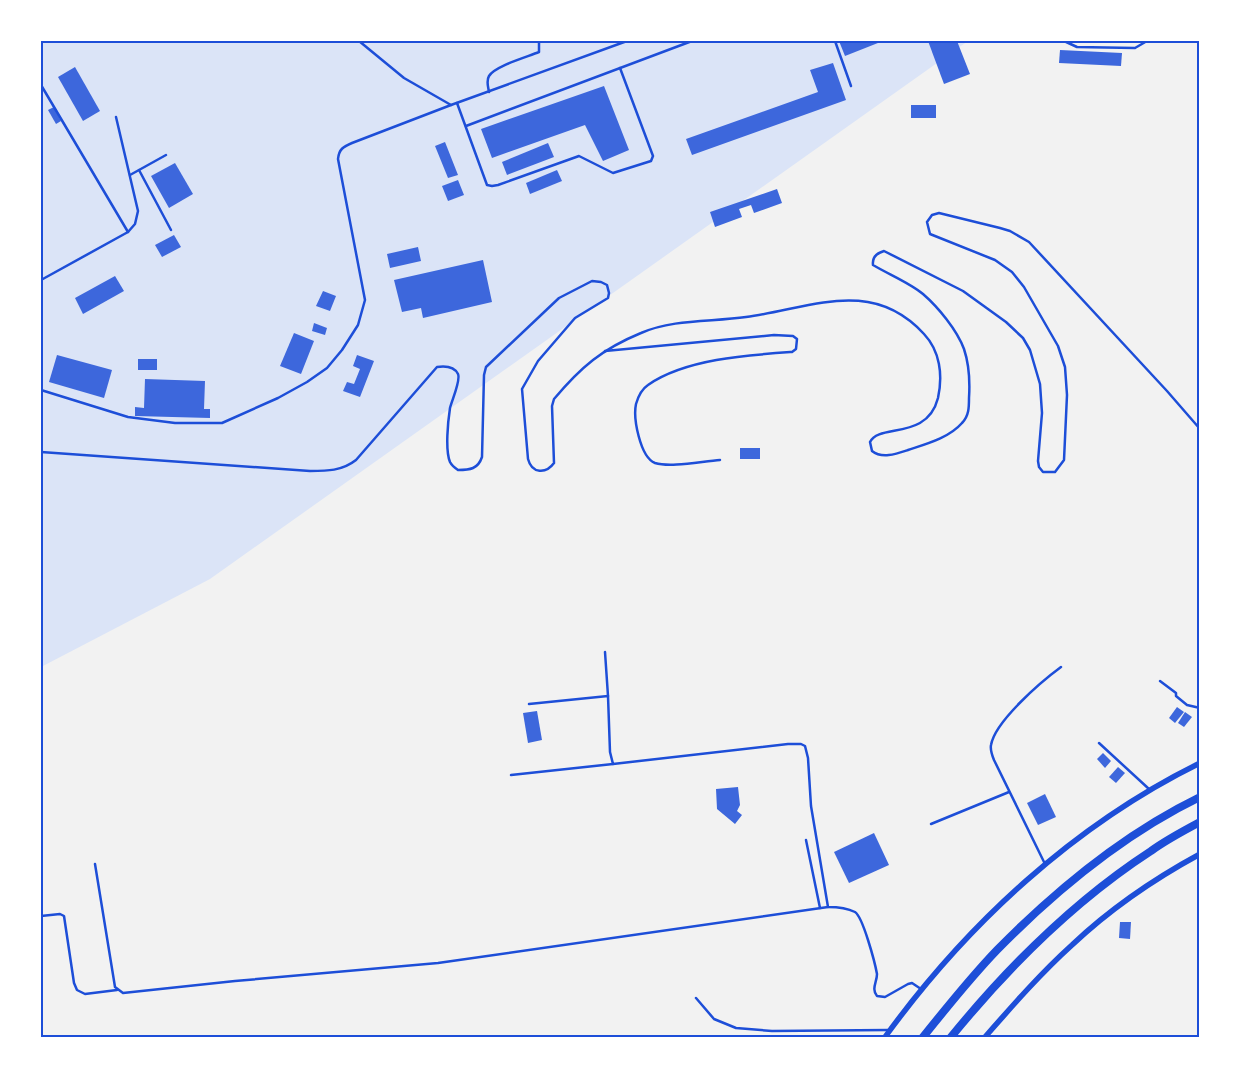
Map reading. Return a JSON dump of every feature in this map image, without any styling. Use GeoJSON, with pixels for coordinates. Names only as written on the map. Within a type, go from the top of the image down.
{"type":"FeatureCollection","features":[{"type":"Feature","properties":{"kind":"highway"},"geometry":{"type":"LineString","coordinates":[[923,1037],[960,991],[997,950],[1041,908],[1138,832],[1200,797]]}},
{"type":"Feature","properties":{"kind":"highway"},"geometry":{"type":"LineString","coordinates":[[951,1037],[1013,966],[1056,925],[1103,885],[1151,851],[1200,822]]}},
{"type":"Feature","properties":{"kind":"street"},"geometry":{"type":"LineString","coordinates":[[885,1037],[921,989],[975,929],[1020,886],[1122,807],[1200,763]]}},
{"type":"Feature","properties":{"kind":"street"},"geometry":{"type":"LineString","coordinates":[[985,1037],[1032,984],[1072,944],[1166,873],[1200,854]]}},
{"type":"Feature","properties":{"kind":"lane"},"geometry":{"type":"LineString","coordinates":[[359,41],[404,78],[451,106]]}},
{"type":"Feature","properties":{"kind":"lane"},"geometry":{"type":"LineString","coordinates":[[489,92],[487,82],[489,75],[497,68],[539,52],[539,41]]}},
{"type":"Feature","properties":{"kind":"lane"},"geometry":{"type":"LineString","coordinates":[[41,390],[128,418],[175,423],[222,423],[307,382],[327,368],[342,350],[358,325],[364,300],[338,159],[342,147],[626,41]]}},
{"type":"Feature","properties":{"kind":"lane"},"geometry":{"type":"LineString","coordinates":[[466,126],[692,41]]}},
{"type":"Feature","properties":{"kind":"lane"},"geometry":{"type":"LineString","coordinates":[[835,41],[851,86]]}},
{"type":"Feature","properties":{"kind":"lane"},"geometry":{"type":"LineString","coordinates":[[1064,41],[1077,47],[1135,48],[1147,41]]}},
{"type":"Feature","properties":{"kind":"lane"},"geometry":{"type":"LineString","coordinates":[[457,103],[487,184],[492,186],[579,156],[613,173],[651,162],[653,154],[620,68]]}},
{"type":"Feature","properties":{"kind":"lane"},"geometry":{"type":"LineString","coordinates":[[41,84],[128,232]]}},
{"type":"Feature","properties":{"kind":"lane"},"geometry":{"type":"LineString","coordinates":[[41,280],[128,232],[135,224],[138,211],[116,117]]}},
{"type":"Feature","properties":{"kind":"lane"},"geometry":{"type":"LineString","coordinates":[[130,175],[166,155]]}},
{"type":"Feature","properties":{"kind":"lane"},"geometry":{"type":"LineString","coordinates":[[139,170],[171,230]]}},
{"type":"Feature","properties":{"kind":"lane"},"geometry":{"type":"LineString","coordinates":[[41,452],[310,471],[327,471],[342,468],[356,460],[437,367],[443,366],[458,372],[459,378],[450,408],[448,438],[450,461],[453,467],[458,470],[471,469],[480,463],[482,457],[484,375],[489,363],[559,298],[592,281],[607,285],[608,298],[575,318],[538,362],[522,389],[529,463],[536,470],[540,472],[548,469],[554,463],[552,406],[554,399],[587,363],[625,340],[662,326],[747,317],[835,300],[852,300],[884,306],[897,312],[919,328],[932,344],[940,365],[938,398],[932,412],[919,424],[907,429],[876,434],[872,438],[870,442],[872,451],[877,455],[887,455],[911,449],[947,436],[964,422],[968,410],[970,386],[964,349],[959,338],[933,303],[920,292],[873,265],[875,256],[879,252],[884,251],[962,291],[1006,322],[1023,338],[1030,350],[1040,384],[1042,413],[1039,467],[1043,472],[1055,472],[1064,460],[1067,395],[1065,367],[1058,346],[1024,287],[1012,272],[995,260],[930,234],[927,222],[932,215],[940,213],[1010,231],[1029,242],[1160,383],[1200,429]]}},
{"type":"Feature","properties":{"kind":"lane"},"geometry":{"type":"LineString","coordinates":[[604,352],[774,335],[793,336],[797,339],[796,349],[792,352],[730,358],[693,365],[647,386],[639,396],[635,406],[641,447],[647,457],[653,462],[670,464],[720,460]]}},
{"type":"Feature","properties":{"kind":"lane"},"geometry":{"type":"LineString","coordinates":[[605,652],[610,752],[613,764]]}},
{"type":"Feature","properties":{"kind":"lane"},"geometry":{"type":"LineString","coordinates":[[1046,865],[1009,792],[991,751],[991,743],[994,735],[1024,699],[1061,667]]}},
{"type":"Feature","properties":{"kind":"lane"},"geometry":{"type":"LineString","coordinates":[[1160,681],[1176,693],[1176,696],[1187,705],[1200,708]]}},
{"type":"Feature","properties":{"kind":"lane"},"geometry":{"type":"LineString","coordinates":[[529,704],[608,696]]}},
{"type":"Feature","properties":{"kind":"lane"},"geometry":{"type":"LineString","coordinates":[[1099,743],[1150,790]]}},
{"type":"Feature","properties":{"kind":"lane"},"geometry":{"type":"LineString","coordinates":[[511,775],[802,744],[805,746],[808,758],[811,806],[828,907]]}},
{"type":"Feature","properties":{"kind":"lane"},"geometry":{"type":"LineString","coordinates":[[931,824],[1009,792]]}},
{"type":"Feature","properties":{"kind":"lane"},"geometry":{"type":"LineString","coordinates":[[806,840],[820,908]]}},
{"type":"Feature","properties":{"kind":"lane"},"geometry":{"type":"LineString","coordinates":[[95,864],[117,990]]}},
{"type":"Feature","properties":{"kind":"lane"},"geometry":{"type":"LineString","coordinates":[[41,916],[60,914],[64,916],[74,983],[77,990],[85,994],[117,990],[123,993],[236,980],[438,962],[820,908],[841,908],[856,913],[863,922],[877,976],[874,989],[876,996],[885,997],[912,983],[921,989]]}},
{"type":"Feature","properties":{"kind":"lane"},"geometry":{"type":"LineString","coordinates":[[696,998],[714,1019],[736,1028],[772,1031],[890,1030]]}},
{"type":"Feature","properties":{"kind":"shaded area"},"geometry":{"type":"Polygon","coordinates":[[[41,41],[968,41],[210,579],[41,667],[41,41]]]}},
{"type":"Feature","properties":{"kind":"building"},"geometry":{"type":"Polygon","coordinates":[[[839,41],[883,41],[845,56],[839,41]]]}},
{"type":"Feature","properties":{"kind":"building"},"geometry":{"type":"Polygon","coordinates":[[[928,41],[957,41],[970,74],[944,84],[928,41]]]}},
{"type":"Feature","properties":{"kind":"building"},"geometry":{"type":"Polygon","coordinates":[[[1060,50],[1122,53],[1121,66],[1059,63],[1060,50]]]}},
{"type":"Feature","properties":{"kind":"building"},"geometry":{"type":"Polygon","coordinates":[[[833,63],[846,100],[692,155],[686,139],[818,92],[810,70],[833,63]]]}},
{"type":"Feature","properties":{"kind":"building"},"geometry":{"type":"Polygon","coordinates":[[[75,67],[100,111],[83,121],[58,77],[75,67]]]}},
{"type":"Feature","properties":{"kind":"building"},"geometry":{"type":"Polygon","coordinates":[[[604,86],[629,150],[603,161],[585,125],[492,158],[481,129],[604,86]]]}},
{"type":"Feature","properties":{"kind":"building"},"geometry":{"type":"Polygon","coordinates":[[[911,105],[936,105],[936,118],[911,118],[911,105]]]}},
{"type":"Feature","properties":{"kind":"building"},"geometry":{"type":"Polygon","coordinates":[[[54,107],[61,121],[56,124],[48,110],[54,107]]]}},
{"type":"Feature","properties":{"kind":"building"},"geometry":{"type":"Polygon","coordinates":[[[445,142],[458,175],[448,178],[435,146],[445,142]]]}},
{"type":"Feature","properties":{"kind":"building"},"geometry":{"type":"Polygon","coordinates":[[[548,143],[554,157],[507,175],[502,162],[548,143]]]}},
{"type":"Feature","properties":{"kind":"building"},"geometry":{"type":"Polygon","coordinates":[[[175,163],[193,194],[169,208],[151,176],[175,163]]]}},
{"type":"Feature","properties":{"kind":"building"},"geometry":{"type":"Polygon","coordinates":[[[557,170],[562,181],[530,194],[526,183],[557,170]]]}},
{"type":"Feature","properties":{"kind":"building"},"geometry":{"type":"Polygon","coordinates":[[[458,180],[464,195],[448,201],[442,186],[458,180]]]}},
{"type":"Feature","properties":{"kind":"building"},"geometry":{"type":"Polygon","coordinates":[[[777,189],[782,203],[754,213],[751,205],[739,209],[742,217],[715,227],[710,212],[777,189]]]}},
{"type":"Feature","properties":{"kind":"building"},"geometry":{"type":"Polygon","coordinates":[[[174,235],[181,247],[162,257],[155,245],[174,235]]]}},
{"type":"Feature","properties":{"kind":"building"},"geometry":{"type":"Polygon","coordinates":[[[418,247],[421,261],[390,268],[387,254],[418,247]]]}},
{"type":"Feature","properties":{"kind":"building"},"geometry":{"type":"Polygon","coordinates":[[[483,260],[492,302],[423,318],[421,308],[402,312],[394,280],[483,260]]]}},
{"type":"Feature","properties":{"kind":"building"},"geometry":{"type":"Polygon","coordinates":[[[115,276],[124,291],[83,314],[75,298],[115,276]]]}},
{"type":"Feature","properties":{"kind":"building"},"geometry":{"type":"Polygon","coordinates":[[[323,291],[336,296],[330,311],[316,306],[323,291]]]}},
{"type":"Feature","properties":{"kind":"building"},"geometry":{"type":"Polygon","coordinates":[[[314,323],[327,328],[325,335],[312,331],[314,323]]]}},
{"type":"Feature","properties":{"kind":"building"},"geometry":{"type":"Polygon","coordinates":[[[294,333],[314,341],[301,374],[280,366],[294,333]]]}},
{"type":"Feature","properties":{"kind":"building"},"geometry":{"type":"Polygon","coordinates":[[[57,355],[112,370],[104,398],[49,382],[57,355]]]}},
{"type":"Feature","properties":{"kind":"building"},"geometry":{"type":"Polygon","coordinates":[[[357,355],[374,361],[360,397],[343,391],[347,382],[354,384],[360,369],[353,366],[357,355]]]}},
{"type":"Feature","properties":{"kind":"building"},"geometry":{"type":"Polygon","coordinates":[[[138,359],[157,359],[157,370],[138,370],[138,359]]]}},
{"type":"Feature","properties":{"kind":"building"},"geometry":{"type":"Polygon","coordinates":[[[145,379],[205,381],[204,409],[210,409],[210,418],[135,416],[135,407],[144,408],[145,379]]]}},
{"type":"Feature","properties":{"kind":"building"},"geometry":{"type":"Polygon","coordinates":[[[740,448],[760,448],[760,459],[740,459],[740,448]]]}},
{"type":"Feature","properties":{"kind":"building"},"geometry":{"type":"Polygon","coordinates":[[[1177,707],[1184,712],[1175,723],[1169,718],[1177,707]]]}},
{"type":"Feature","properties":{"kind":"building"},"geometry":{"type":"Polygon","coordinates":[[[537,711],[542,740],[528,743],[523,713],[537,711]]]}},
{"type":"Feature","properties":{"kind":"building"},"geometry":{"type":"Polygon","coordinates":[[[1185,712],[1192,717],[1184,727],[1178,723],[1185,712]]]}},
{"type":"Feature","properties":{"kind":"building"},"geometry":{"type":"Polygon","coordinates":[[[1103,753],[1111,761],[1105,768],[1097,759],[1103,753]]]}},
{"type":"Feature","properties":{"kind":"building"},"geometry":{"type":"Polygon","coordinates":[[[1118,767],[1125,773],[1116,783],[1109,777],[1118,767]]]}},
{"type":"Feature","properties":{"kind":"building"},"geometry":{"type":"Polygon","coordinates":[[[738,787],[740,805],[737,811],[742,815],[735,824],[717,809],[716,789],[738,787]]]}},
{"type":"Feature","properties":{"kind":"building"},"geometry":{"type":"Polygon","coordinates":[[[1045,794],[1056,817],[1038,825],[1027,803],[1045,794]]]}},
{"type":"Feature","properties":{"kind":"building"},"geometry":{"type":"Polygon","coordinates":[[[874,833],[889,865],[849,883],[834,852],[874,833]]]}},
{"type":"Feature","properties":{"kind":"building"},"geometry":{"type":"Polygon","coordinates":[[[1120,922],[1131,922],[1130,939],[1119,938],[1120,922]]]}}]}
